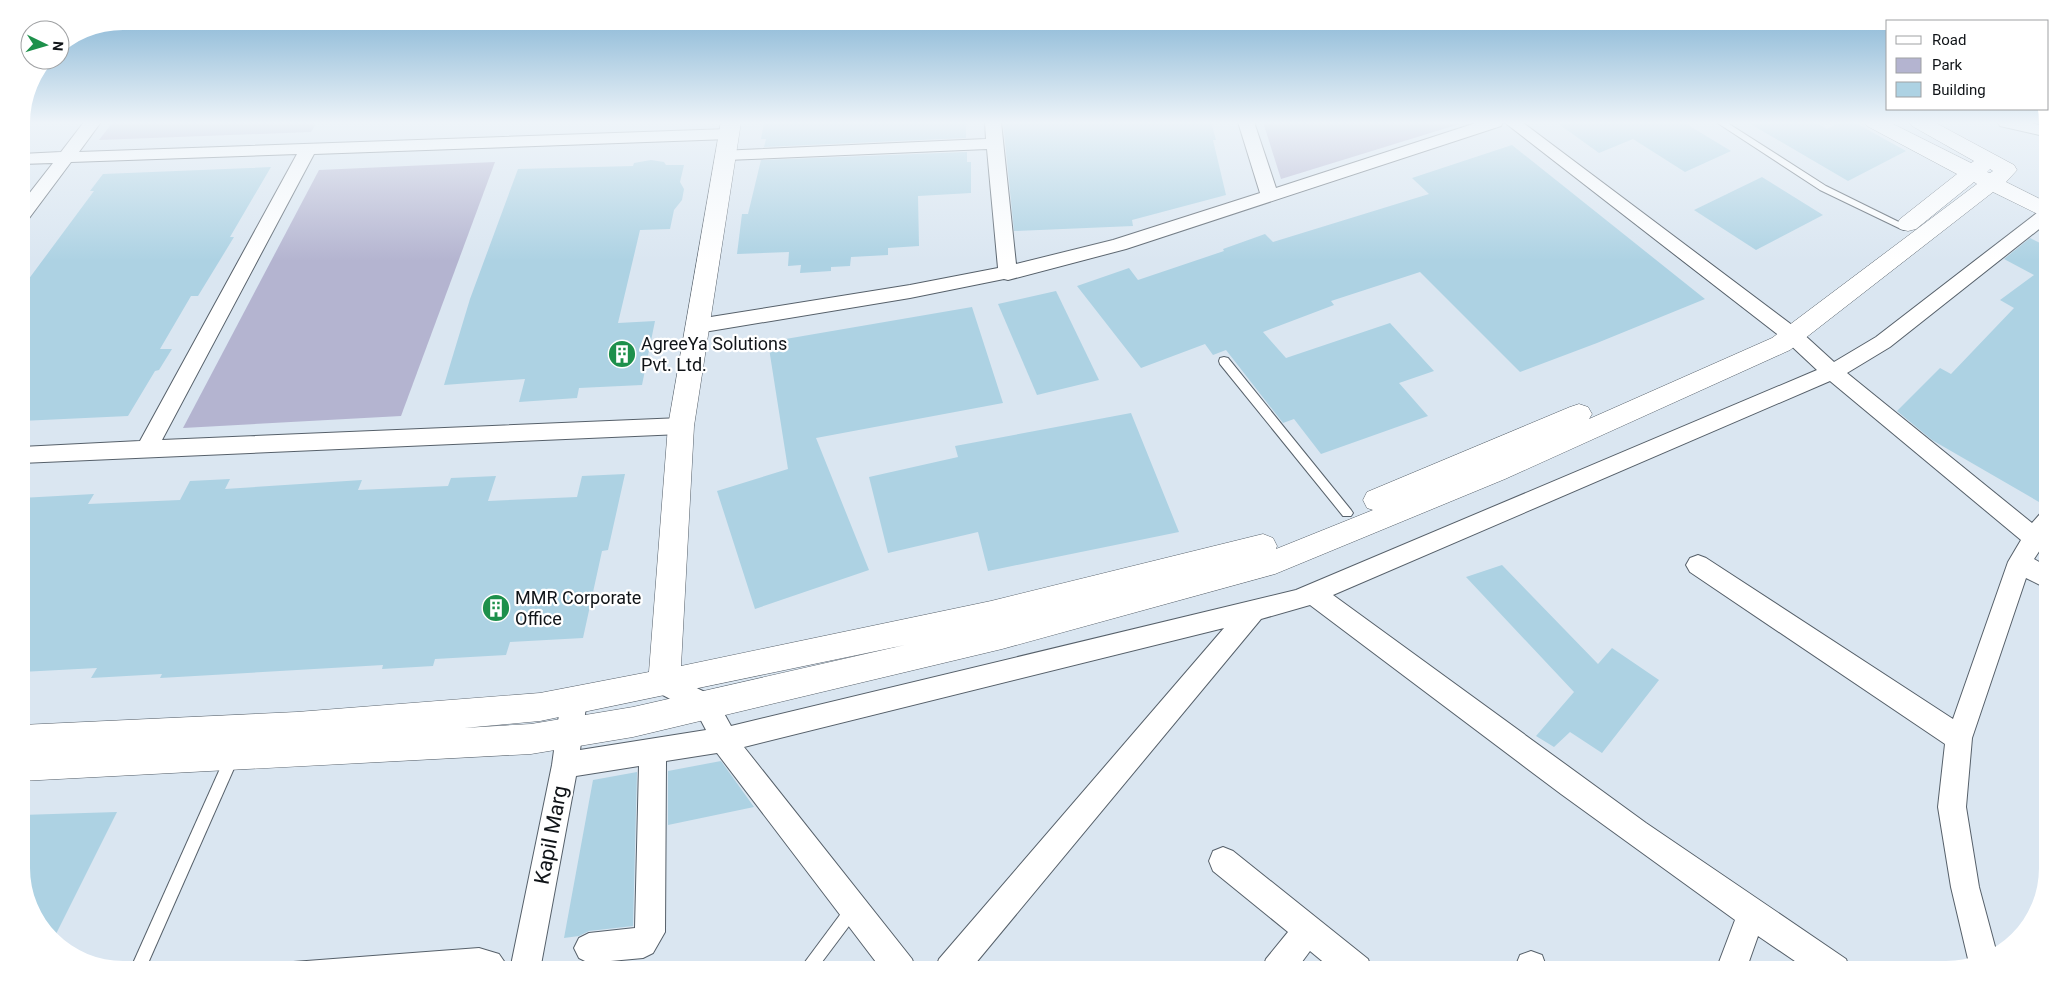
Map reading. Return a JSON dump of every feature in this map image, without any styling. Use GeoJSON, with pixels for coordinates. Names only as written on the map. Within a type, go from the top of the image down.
{"type":"FeatureCollection","features":[{"type":"Feature","properties":{"kind":"street"},"geometry":{"type":"LineString","coordinates":[[30,206],[58,168]]}},
{"type":"Feature","properties":{"kind":"street"},"geometry":{"type":"LineString","coordinates":[[147,449],[298,168]]}},
{"type":"Feature","properties":{"kind":"street"},"geometry":{"type":"LineString","coordinates":[[664,683],[681,426],[723,168]]}},
{"type":"Feature","properties":{"kind":"street"},"geometry":{"type":"LineString","coordinates":[[998,168],[1008,274]]}},
{"type":"Feature","properties":{"kind":"street"},"geometry":{"type":"LineString","coordinates":[[1261,168],[1270,196]]}},
{"type":"Feature","properties":{"kind":"street"},"geometry":{"type":"LineString","coordinates":[[698,326],[934,288],[1008,274],[1119,245],[1355,168]]}},
{"type":"Feature","properties":{"kind":"street"},"geometry":{"type":"LineString","coordinates":[[1573,168],[1786,330],[1832,372],[2039,527]]}},
{"type":"Feature","properties":{"kind":"street"},"geometry":{"type":"LineString","coordinates":[[1983,168],[2039,189]]}},
{"type":"Feature","properties":{"kind":"street"},"geometry":{"type":"LineString","coordinates":[[1985,168],[2039,207]]}},
{"type":"Feature","properties":{"kind":"street"},"geometry":{"type":"LineString","coordinates":[[30,765],[239,743],[540,707],[664,683],[991,614],[1269,544],[1770,333],[1786,330],[1989,171]]}},
{"type":"Feature","properties":{"kind":"street"},"geometry":{"type":"LineString","coordinates":[[30,740],[239,743],[531,739],[633,722],[1002,636],[1275,562],[1495,472],[1781,344],[1786,330],[1904,227],[1989,171]]}},
{"type":"Feature","properties":{"kind":"street"},"geometry":{"type":"LineString","coordinates":[[565,765],[723,740],[1253,611],[1313,594],[1832,372],[1883,342],[2039,220]]}},
{"type":"Feature","properties":{"kind":"street"},"geometry":{"type":"LineString","coordinates":[[30,454],[681,426]]}},
{"type":"Feature","properties":{"kind":"street"},"geometry":{"type":"LineString","coordinates":[[1982,953],[1965,887],[1952,807],[1959,738],[2020,562],[2039,532]]}},
{"type":"Feature","properties":{"kind":"street"},"geometry":{"type":"LineString","coordinates":[[2020,562],[2039,574]]}},
{"type":"Feature","properties":{"kind":"street"},"geometry":{"type":"LineString","coordinates":[[1698,565],[1959,738]]}},
{"type":"Feature","properties":{"kind":"street"},"geometry":{"type":"LineString","coordinates":[[1313,594],[1650,844],[1751,915],[1821,961]]}},
{"type":"Feature","properties":{"kind":"street"},"geometry":{"type":"LineString","coordinates":[[958,961],[1253,611]]}},
{"type":"Feature","properties":{"kind":"street"},"geometry":{"type":"LineString","coordinates":[[664,683],[706,705],[716,722],[723,740],[894,961]]}},
{"type":"Feature","properties":{"kind":"street","name":"Kapil Marg"},"geometry":{"type":"LineString","coordinates":[[527,961],[571,733],[574,700]]}},
{"type":"Feature","properties":{"kind":"street"},"geometry":{"type":"LineString","coordinates":[[589,948],[644,943],[650,932],[653,751]]}},
{"type":"Feature","properties":{"kind":"street"},"geometry":{"type":"LineString","coordinates":[[1223,861],[1346,961]]}},
{"type":"Feature","properties":{"kind":"street"},"geometry":{"type":"LineString","coordinates":[[1733,961],[1751,915]]}},
{"type":"Feature","properties":{"kind":"street"},"geometry":{"type":"LineString","coordinates":[[1284,961],[1308,930]]}},
{"type":"Feature","properties":{"kind":"lane"},"geometry":{"type":"LineString","coordinates":[[1792,168],[1823,188],[1904,227]]}},
{"type":"Feature","properties":{"kind":"lane"},"geometry":{"type":"LineString","coordinates":[[1224,360],[1347,512]]}},
{"type":"Feature","properties":{"kind":"lane"},"geometry":{"type":"LineString","coordinates":[[140,961],[239,743]]}},
{"type":"Feature","properties":{"kind":"lane"},"geometry":{"type":"LineString","coordinates":[[813,961],[853,909]]}},
{"type":"Feature","properties":{"kind":"lane"},"geometry":{"type":"LineString","coordinates":[[399,961],[479,955],[496,961]]}},
{"type":"Feature","properties":{"kind":"green space"},"geometry":{"type":"Polygon","coordinates":[[[493,168],[401,416],[183,428],[319,170],[493,168]]]}},
{"type":"Feature","properties":{"kind":"green space"},"geometry":{"type":"Polygon","coordinates":[[[1278,168],[1316,168],[1281,179],[1278,168]]]}},
{"type":"Feature","properties":{"kind":"building"},"geometry":{"type":"Polygon","coordinates":[[[270,168],[230,237],[234,237],[220,260],[198,296],[191,296],[160,349],[172,349],[159,370],[155,371],[128,416],[30,421],[30,277],[94,191],[90,191],[103,174],[270,168]]]}},
{"type":"Feature","properties":{"kind":"building"},"geometry":{"type":"Polygon","coordinates":[[[683,168],[680,182],[684,189],[682,200],[674,210],[670,229],[640,230],[618,323],[655,321],[642,385],[579,388],[577,398],[519,402],[525,379],[444,385],[470,299],[518,169],[683,168]]]}},
{"type":"Feature","properties":{"kind":"building"},"geometry":{"type":"Polygon","coordinates":[[[759,168],[971,168],[971,193],[918,196],[919,246],[888,248],[888,255],[851,257],[850,266],[831,267],[831,271],[800,273],[801,265],[788,266],[789,252],[737,254],[742,214],[748,214],[759,168]]]}},
{"type":"Feature","properties":{"kind":"building"},"geometry":{"type":"Polygon","coordinates":[[[1008,168],[1220,168],[1226,195],[1132,220],[1133,226],[1014,231],[1008,168]]]}},
{"type":"Feature","properties":{"kind":"building"},"geometry":{"type":"Polygon","coordinates":[[[1442,168],[1541,168],[1705,299],[1520,372],[1420,272],[1331,301],[1334,305],[1263,332],[1286,358],[1390,323],[1434,371],[1399,383],[1428,416],[1321,454],[1294,419],[1283,423],[1226,350],[1213,355],[1205,344],[1141,368],[1077,286],[1129,268],[1138,280],[1224,251],[1223,249],[1265,234],[1273,242],[1429,194],[1412,178],[1442,168]]]}},
{"type":"Feature","properties":{"kind":"building"},"geometry":{"type":"Polygon","coordinates":[[[1679,168],[1693,168],[1685,172],[1679,168]]]}},
{"type":"Feature","properties":{"kind":"building"},"geometry":{"type":"Polygon","coordinates":[[[1826,168],[1873,168],[1848,181],[1826,168]]]}},
{"type":"Feature","properties":{"kind":"building"},"geometry":{"type":"Polygon","coordinates":[[[1762,177],[1823,215],[1756,250],[1694,210],[1762,177]]]}},
{"type":"Feature","properties":{"kind":"building"},"geometry":{"type":"Polygon","coordinates":[[[2030,238],[2039,242],[2039,502],[1932,440],[1897,411],[1940,368],[1951,374],[2014,308],[2000,300],[2034,275],[2004,259],[2030,238]]]}},
{"type":"Feature","properties":{"kind":"building"},"geometry":{"type":"Polygon","coordinates":[[[1056,291],[1099,380],[1037,395],[998,304],[1056,291]]]}},
{"type":"Feature","properties":{"kind":"building"},"geometry":{"type":"Polygon","coordinates":[[[972,307],[1003,403],[816,438],[869,570],[755,609],[717,491],[788,469],[768,342],[972,307]]]}},
{"type":"Feature","properties":{"kind":"building"},"geometry":{"type":"Polygon","coordinates":[[[1131,413],[1179,532],[988,571],[978,532],[888,553],[869,477],[958,457],[955,446],[1131,413]]]}},
{"type":"Feature","properties":{"kind":"building"},"geometry":{"type":"Polygon","coordinates":[[[625,474],[608,550],[602,551],[583,638],[510,642],[506,655],[435,659],[433,666],[382,669],[383,665],[160,678],[162,674],[91,678],[97,668],[30,672],[30,498],[94,494],[88,504],[180,500],[190,481],[230,479],[225,489],[362,480],[358,490],[448,486],[451,478],[496,476],[488,501],[577,497],[582,476],[625,474]]]}},
{"type":"Feature","properties":{"kind":"building"},"geometry":{"type":"Polygon","coordinates":[[[1502,565],[1598,664],[1612,648],[1659,680],[1602,753],[1570,732],[1554,747],[1536,736],[1574,692],[1466,577],[1502,565]]]}},
{"type":"Feature","properties":{"kind":"building"},"geometry":{"type":"Polygon","coordinates":[[[721,761],[754,807],[668,825],[668,771],[721,761]]]}},
{"type":"Feature","properties":{"kind":"building"},"geometry":{"type":"Polygon","coordinates":[[[637,772],[633,926],[589,931],[579,936],[564,938],[593,780],[637,772]]]}},
{"type":"Feature","properties":{"kind":"building"},"geometry":{"type":"Polygon","coordinates":[[[117,812],[57,933],[40,909],[32,886],[30,874],[30,815],[117,812]]]}},
{"type":"Feature","properties":{"kind":"place","name":"AgreeYa Solutions Pvt. Ltd."},"geometry":{"type":"Point","coordinates":[622,354]}},
{"type":"Feature","properties":{"kind":"place","name":"MMR Corporate Office"},"geometry":{"type":"Point","coordinates":[496,608]}}]}
